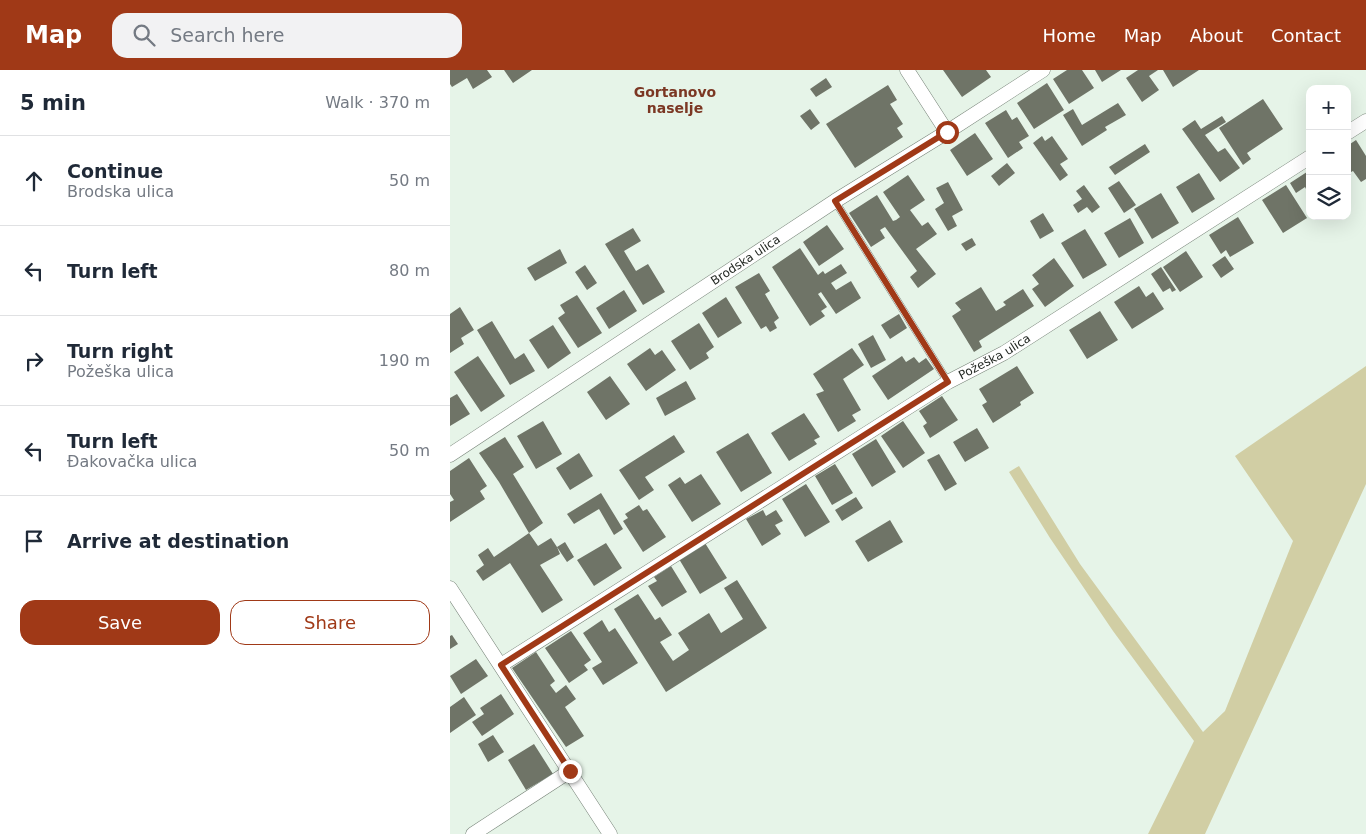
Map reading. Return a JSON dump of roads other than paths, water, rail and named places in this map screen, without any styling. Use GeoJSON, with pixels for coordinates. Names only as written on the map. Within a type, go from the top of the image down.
{"type":"FeatureCollection","features":[{"type":"Feature","properties":{"kind":"street"},"geometry":{"type":"LineString","coordinates":[[907,70],[947,132]]}},
{"type":"Feature","properties":{"kind":"street","name":"Brodska ulica"},"geometry":{"type":"LineString","coordinates":[[450,454],[835,201],[1043,70]]}},
{"type":"Feature","properties":{"kind":"street"},"geometry":{"type":"LineString","coordinates":[[1351,130],[1366,121]]}},
{"type":"Feature","properties":{"kind":"street","name":"Požeška ulica"},"geometry":{"type":"LineString","coordinates":[[501,665],[948,382],[1004,353],[1306,160]]}},
{"type":"Feature","properties":{"kind":"street"},"geometry":{"type":"LineString","coordinates":[[450,588],[610,834]]}},
{"type":"Feature","properties":{"kind":"street"},"geometry":{"type":"LineString","coordinates":[[473,834],[570,771]]}},
{"type":"Feature","properties":{"kind":"lane"},"geometry":{"type":"LineString","coordinates":[[835,201],[948,382]]}},
{"type":"Feature","properties":{"kind":"district","name":"Gortanovo naselje"},"geometry":{"type":"Point","coordinates":[675,100]}}]}
